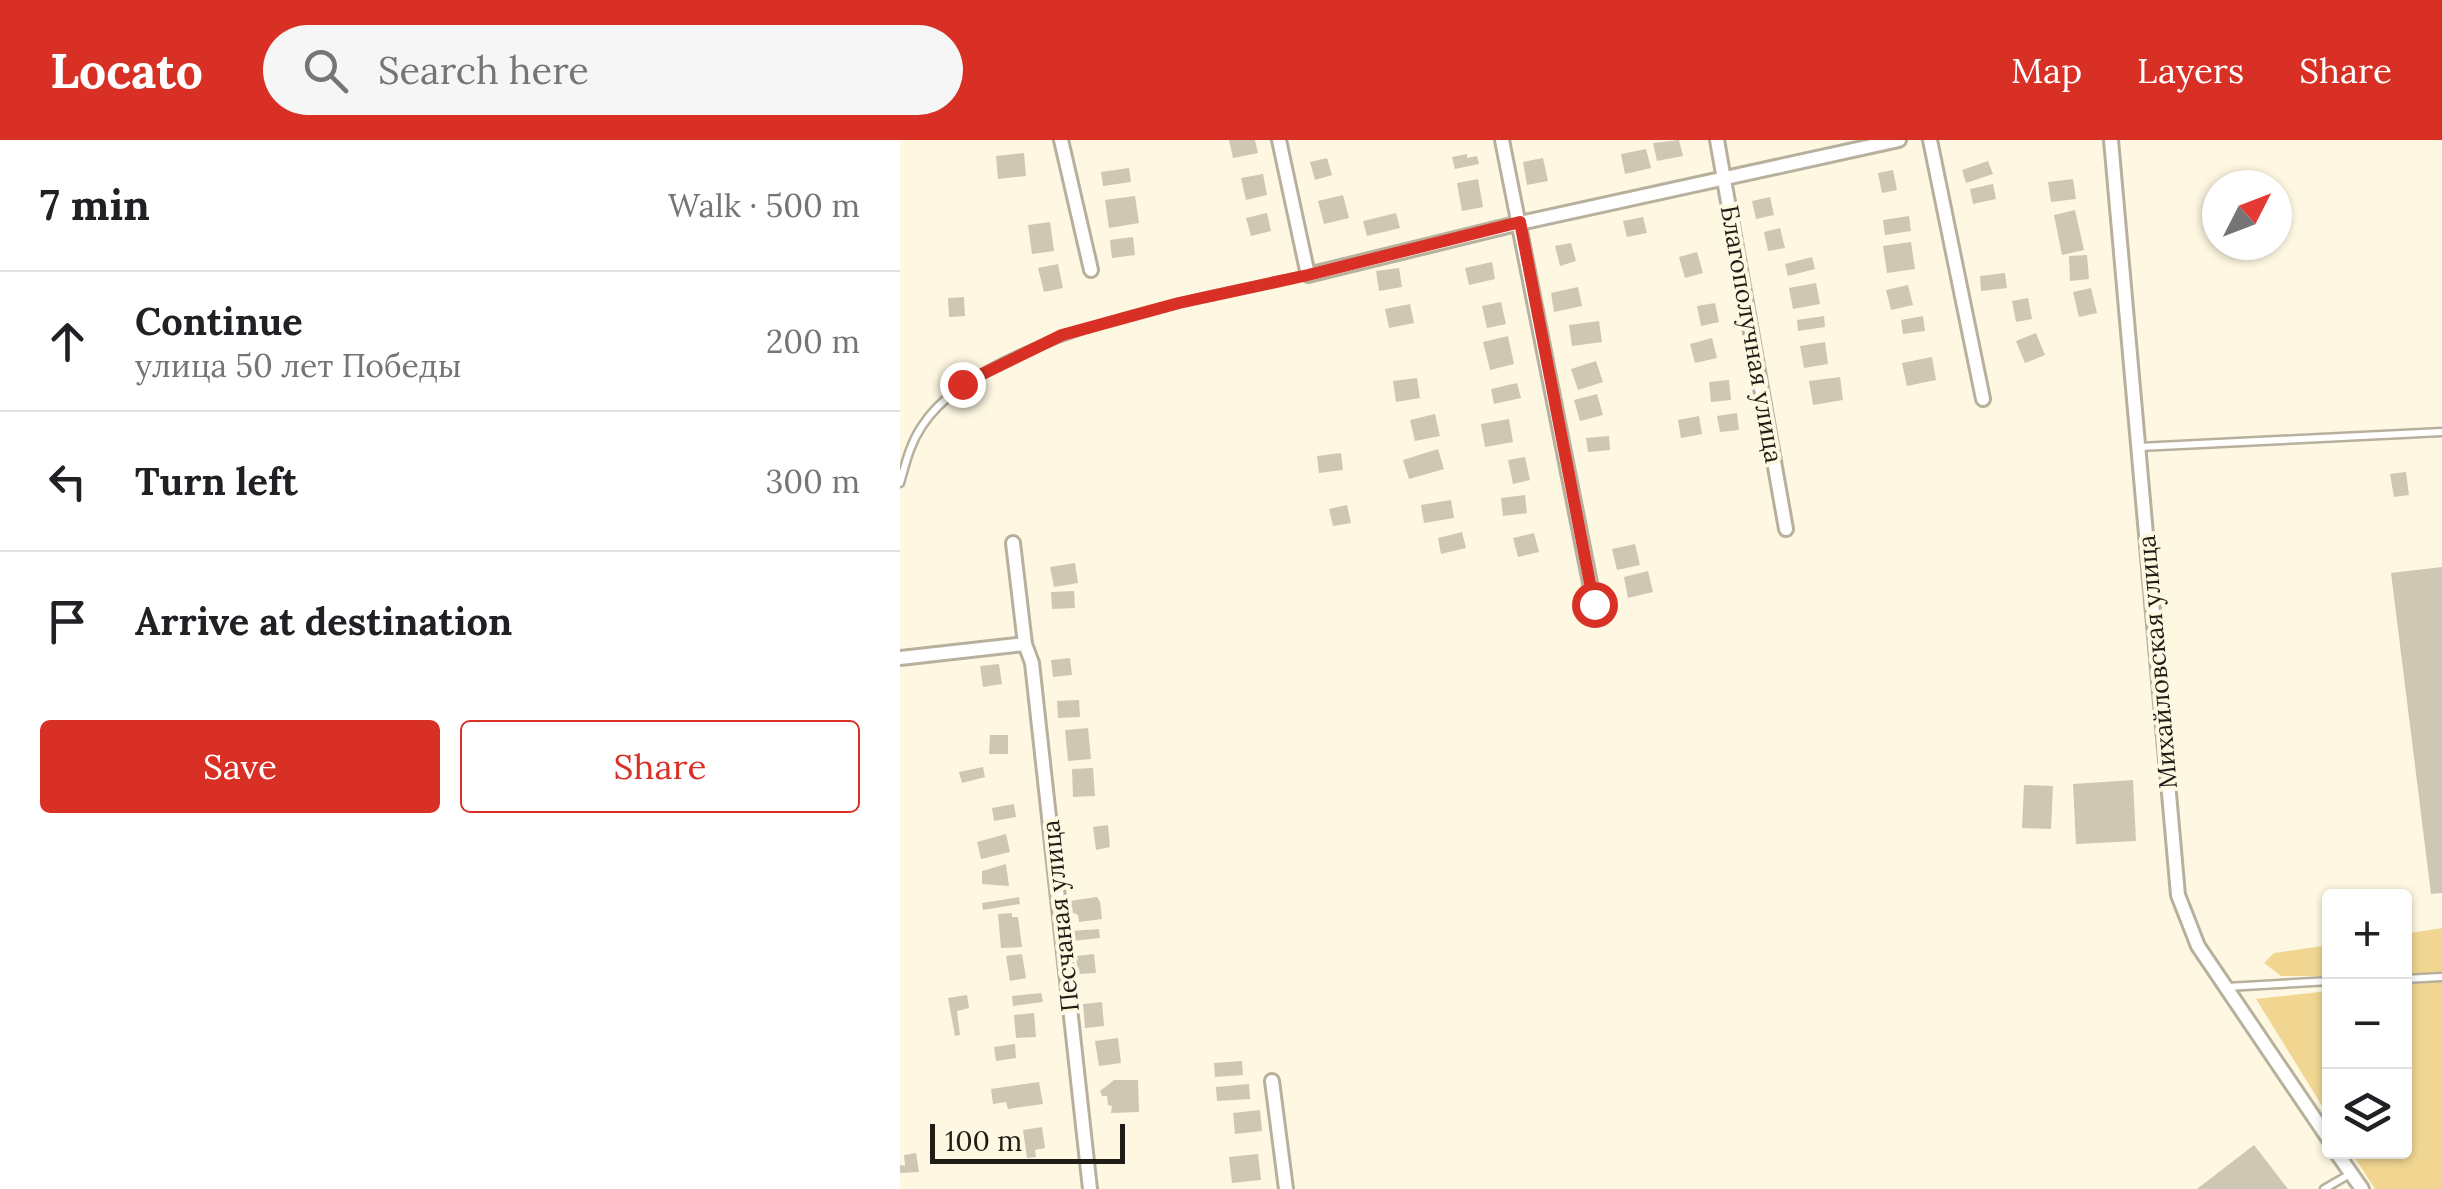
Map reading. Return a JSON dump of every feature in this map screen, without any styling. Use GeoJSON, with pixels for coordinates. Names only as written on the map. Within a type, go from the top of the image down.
{"type":"FeatureCollection","features":[{"type":"Feature","properties":{"kind":"street"},"geometry":{"type":"LineString","coordinates":[[1061,140],[1091,270]]}},
{"type":"Feature","properties":{"kind":"street"},"geometry":{"type":"LineString","coordinates":[[1279,140],[1308,275],[1520,222],[1899,140]]}},
{"type":"Feature","properties":{"kind":"street"},"geometry":{"type":"LineString","coordinates":[[1502,140],[1594,604]]}},
{"type":"Feature","properties":{"kind":"street","name":"Благополучная улица"},"geometry":{"type":"LineString","coordinates":[[1717,140],[1786,528]]}},
{"type":"Feature","properties":{"kind":"street"},"geometry":{"type":"LineString","coordinates":[[1930,140],[1984,398]]}},
{"type":"Feature","properties":{"kind":"street","name":"Михайловская улица"},"geometry":{"type":"LineString","coordinates":[[2111,140],[2178,895],[2198,946],[2322,1129]]}},
{"type":"Feature","properties":{"kind":"street","name":"Песчаная улица"},"geometry":{"type":"LineString","coordinates":[[1013,543],[1025,644],[1032,662],[1090,1189]]}},
{"type":"Feature","properties":{"kind":"street"},"geometry":{"type":"LineString","coordinates":[[900,658],[1025,644]]}},
{"type":"Feature","properties":{"kind":"street"},"geometry":{"type":"LineString","coordinates":[[1272,1081],[1286,1189]]}},
{"type":"Feature","properties":{"kind":"street"},"geometry":{"type":"LineString","coordinates":[[2341,1159],[2362,1189]]}},
{"type":"Feature","properties":{"kind":"lane"},"geometry":{"type":"LineString","coordinates":[[900,482],[902,458],[923,424],[962,384],[1062,335],[1179,303],[1308,275]]}},
{"type":"Feature","properties":{"kind":"lane"},"geometry":{"type":"LineString","coordinates":[[2138,448],[2442,432]]}},
{"type":"Feature","properties":{"kind":"lane"},"geometry":{"type":"LineString","coordinates":[[2412,979],[2442,977]]}},
{"type":"Feature","properties":{"kind":"lane"},"geometry":{"type":"LineString","coordinates":[[2226,987],[2322,981]]}},
{"type":"Feature","properties":{"kind":"lane"},"geometry":{"type":"LineString","coordinates":[[2324,1189],[2351,1174]]}},
{"type":"Feature","properties":{"kind":"shaded area"},"geometry":{"type":"Polygon","coordinates":[[[2442,928],[2442,973],[2412,975],[2412,933],[2442,928]]]}},
{"type":"Feature","properties":{"kind":"shaded area"},"geometry":{"type":"Polygon","coordinates":[[[2322,946],[2322,976],[2281,976],[2264,963],[2274,953],[2322,946]]]}},
{"type":"Feature","properties":{"kind":"shaded area"},"geometry":{"type":"Polygon","coordinates":[[[2442,980],[2442,1189],[2375,1189],[2356,1159],[2412,1159],[2412,983],[2442,980]]]}},
{"type":"Feature","properties":{"kind":"shaded area"},"geometry":{"type":"Polygon","coordinates":[[[2322,992],[2322,1106],[2256,999],[2322,992]]]}},
{"type":"Feature","properties":{"kind":"building"},"geometry":{"type":"Polygon","coordinates":[[[1229,140],[1255,140],[1258,153],[1233,158],[1229,140]]]}},
{"type":"Feature","properties":{"kind":"building"},"geometry":{"type":"Polygon","coordinates":[[[1679,140],[1683,156],[1657,161],[1653,143],[1679,140]]]}},
{"type":"Feature","properties":{"kind":"building"},"geometry":{"type":"Polygon","coordinates":[[[1646,149],[1651,168],[1625,174],[1621,154],[1646,149]]]}},
{"type":"Feature","properties":{"kind":"building"},"geometry":{"type":"Polygon","coordinates":[[[1024,153],[1026,176],[998,179],[996,156],[1024,153]]]}},
{"type":"Feature","properties":{"kind":"building"},"geometry":{"type":"Polygon","coordinates":[[[1467,154],[1467,158],[1477,156],[1479,164],[1455,169],[1452,157],[1467,154]]]}},
{"type":"Feature","properties":{"kind":"building"},"geometry":{"type":"Polygon","coordinates":[[[1327,158],[1332,175],[1315,180],[1310,162],[1327,158]]]}},
{"type":"Feature","properties":{"kind":"building"},"geometry":{"type":"Polygon","coordinates":[[[1543,158],[1548,181],[1527,185],[1523,162],[1543,158]]]}},
{"type":"Feature","properties":{"kind":"building"},"geometry":{"type":"Polygon","coordinates":[[[1988,161],[1993,174],[1966,183],[1962,170],[1988,161]]]}},
{"type":"Feature","properties":{"kind":"building"},"geometry":{"type":"Polygon","coordinates":[[[1129,168],[1131,182],[1103,186],[1101,172],[1129,168]]]}},
{"type":"Feature","properties":{"kind":"building"},"geometry":{"type":"Polygon","coordinates":[[[1893,170],[1897,190],[1882,193],[1878,173],[1893,170]]]}},
{"type":"Feature","properties":{"kind":"building"},"geometry":{"type":"Polygon","coordinates":[[[1263,174],[1267,195],[1246,200],[1241,178],[1263,174]]]}},
{"type":"Feature","properties":{"kind":"building"},"geometry":{"type":"Polygon","coordinates":[[[1478,179],[1483,207],[1462,211],[1457,183],[1478,179]]]}},
{"type":"Feature","properties":{"kind":"building"},"geometry":{"type":"Polygon","coordinates":[[[2073,179],[2076,199],[2051,202],[2048,182],[2073,179]]]}},
{"type":"Feature","properties":{"kind":"building"},"geometry":{"type":"Polygon","coordinates":[[[1993,184],[1996,199],[1973,204],[1970,189],[1993,184]]]}},
{"type":"Feature","properties":{"kind":"building"},"geometry":{"type":"Polygon","coordinates":[[[1343,195],[1349,218],[1324,224],[1318,201],[1343,195]]]}},
{"type":"Feature","properties":{"kind":"building"},"geometry":{"type":"Polygon","coordinates":[[[1135,196],[1139,223],[1109,228],[1105,200],[1135,196]]]}},
{"type":"Feature","properties":{"kind":"building"},"geometry":{"type":"Polygon","coordinates":[[[1770,197],[1774,215],[1756,219],[1752,201],[1770,197]]]}},
{"type":"Feature","properties":{"kind":"building"},"geometry":{"type":"Polygon","coordinates":[[[2075,210],[2084,250],[2062,255],[2054,215],[2075,210]]]}},
{"type":"Feature","properties":{"kind":"building"},"geometry":{"type":"Polygon","coordinates":[[[1267,213],[1271,231],[1251,236],[1246,218],[1267,213]]]}},
{"type":"Feature","properties":{"kind":"building"},"geometry":{"type":"Polygon","coordinates":[[[1396,213],[1400,228],[1367,236],[1363,221],[1396,213]]]}},
{"type":"Feature","properties":{"kind":"building"},"geometry":{"type":"Polygon","coordinates":[[[1909,216],[1911,231],[1885,235],[1883,220],[1909,216]]]}},
{"type":"Feature","properties":{"kind":"building"},"geometry":{"type":"Polygon","coordinates":[[[1643,217],[1647,233],[1627,237],[1623,221],[1643,217]]]}},
{"type":"Feature","properties":{"kind":"building"},"geometry":{"type":"Polygon","coordinates":[[[1050,222],[1054,251],[1032,254],[1028,225],[1050,222]]]}},
{"type":"Feature","properties":{"kind":"building"},"geometry":{"type":"Polygon","coordinates":[[[1780,228],[1785,248],[1768,251],[1764,232],[1780,228]]]}},
{"type":"Feature","properties":{"kind":"building"},"geometry":{"type":"Polygon","coordinates":[[[1133,237],[1135,255],[1112,258],[1110,240],[1133,237]]]}},
{"type":"Feature","properties":{"kind":"building"},"geometry":{"type":"Polygon","coordinates":[[[1911,242],[1915,269],[1887,273],[1883,246],[1911,242]]]}},
{"type":"Feature","properties":{"kind":"building"},"geometry":{"type":"Polygon","coordinates":[[[1571,243],[1576,261],[1560,266],[1555,246],[1571,243]]]}},
{"type":"Feature","properties":{"kind":"building"},"geometry":{"type":"Polygon","coordinates":[[[1697,252],[1703,273],[1685,278],[1679,257],[1697,252]]]}},
{"type":"Feature","properties":{"kind":"building"},"geometry":{"type":"Polygon","coordinates":[[[2087,255],[2089,279],[2070,281],[2069,256],[2087,255]]]}},
{"type":"Feature","properties":{"kind":"building"},"geometry":{"type":"Polygon","coordinates":[[[1812,257],[1815,269],[1788,276],[1785,264],[1812,257]]]}},
{"type":"Feature","properties":{"kind":"building"},"geometry":{"type":"Polygon","coordinates":[[[1492,262],[1495,279],[1469,285],[1465,268],[1492,262]]]}},
{"type":"Feature","properties":{"kind":"building"},"geometry":{"type":"Polygon","coordinates":[[[1058,264],[1063,288],[1044,292],[1038,268],[1058,264]]]}},
{"type":"Feature","properties":{"kind":"building"},"geometry":{"type":"Polygon","coordinates":[[[1399,268],[1402,287],[1379,291],[1376,271],[1399,268]]]}},
{"type":"Feature","properties":{"kind":"building"},"geometry":{"type":"Polygon","coordinates":[[[2005,273],[2007,288],[1981,291],[1980,276],[2005,273]]]}},
{"type":"Feature","properties":{"kind":"building"},"geometry":{"type":"Polygon","coordinates":[[[1816,283],[1820,304],[1793,309],[1789,288],[1816,283]]]}},
{"type":"Feature","properties":{"kind":"building"},"geometry":{"type":"Polygon","coordinates":[[[1908,285],[1913,305],[1891,310],[1886,290],[1908,285]]]}},
{"type":"Feature","properties":{"kind":"building"},"geometry":{"type":"Polygon","coordinates":[[[1578,287],[1582,306],[1554,312],[1551,293],[1578,287]]]}},
{"type":"Feature","properties":{"kind":"building"},"geometry":{"type":"Polygon","coordinates":[[[2091,288],[2097,313],[2079,317],[2073,292],[2091,288]]]}},
{"type":"Feature","properties":{"kind":"building"},"geometry":{"type":"Polygon","coordinates":[[[964,297],[965,316],[949,317],[948,298],[964,297]]]}},
{"type":"Feature","properties":{"kind":"building"},"geometry":{"type":"Polygon","coordinates":[[[2028,298],[2032,319],[2016,322],[2012,301],[2028,298]]]}},
{"type":"Feature","properties":{"kind":"building"},"geometry":{"type":"Polygon","coordinates":[[[1501,302],[1506,324],[1487,328],[1482,306],[1501,302]]]}},
{"type":"Feature","properties":{"kind":"building"},"geometry":{"type":"Polygon","coordinates":[[[1715,303],[1719,322],[1701,326],[1697,306],[1715,303]]]}},
{"type":"Feature","properties":{"kind":"building"},"geometry":{"type":"Polygon","coordinates":[[[1410,304],[1414,323],[1389,328],[1385,309],[1410,304]]]}},
{"type":"Feature","properties":{"kind":"building"},"geometry":{"type":"Polygon","coordinates":[[[1824,316],[1825,327],[1798,331],[1797,320],[1824,316]]]}},
{"type":"Feature","properties":{"kind":"building"},"geometry":{"type":"Polygon","coordinates":[[[1923,316],[1925,331],[1903,334],[1901,320],[1923,316]]]}},
{"type":"Feature","properties":{"kind":"building"},"geometry":{"type":"Polygon","coordinates":[[[1599,321],[1602,342],[1572,346],[1569,325],[1599,321]]]}},
{"type":"Feature","properties":{"kind":"building"},"geometry":{"type":"Polygon","coordinates":[[[2036,333],[2045,355],[2025,363],[2016,341],[2036,333]]]}},
{"type":"Feature","properties":{"kind":"building"},"geometry":{"type":"Polygon","coordinates":[[[1508,336],[1514,364],[1490,370],[1483,342],[1508,336]]]}},
{"type":"Feature","properties":{"kind":"building"},"geometry":{"type":"Polygon","coordinates":[[[1712,338],[1717,358],[1695,363],[1690,344],[1712,338]]]}},
{"type":"Feature","properties":{"kind":"building"},"geometry":{"type":"Polygon","coordinates":[[[1825,342],[1828,364],[1804,368],[1800,346],[1825,342]]]}},
{"type":"Feature","properties":{"kind":"building"},"geometry":{"type":"Polygon","coordinates":[[[1932,357],[1936,380],[1907,386],[1902,363],[1932,357]]]}},
{"type":"Feature","properties":{"kind":"building"},"geometry":{"type":"Polygon","coordinates":[[[1596,361],[1603,382],[1578,390],[1571,369],[1596,361]]]}},
{"type":"Feature","properties":{"kind":"building"},"geometry":{"type":"Polygon","coordinates":[[[1840,377],[1843,400],[1813,405],[1809,381],[1840,377]]]}},
{"type":"Feature","properties":{"kind":"building"},"geometry":{"type":"Polygon","coordinates":[[[1417,378],[1420,398],[1396,402],[1393,381],[1417,378]]]}},
{"type":"Feature","properties":{"kind":"building"},"geometry":{"type":"Polygon","coordinates":[[[1729,380],[1731,400],[1711,402],[1709,382],[1729,380]]]}},
{"type":"Feature","properties":{"kind":"building"},"geometry":{"type":"Polygon","coordinates":[[[1517,383],[1521,398],[1494,404],[1491,389],[1517,383]]]}},
{"type":"Feature","properties":{"kind":"building"},"geometry":{"type":"Polygon","coordinates":[[[1597,394],[1603,415],[1580,421],[1574,400],[1597,394]]]}},
{"type":"Feature","properties":{"kind":"building"},"geometry":{"type":"Polygon","coordinates":[[[1737,413],[1739,430],[1720,432],[1717,416],[1737,413]]]}},
{"type":"Feature","properties":{"kind":"building"},"geometry":{"type":"Polygon","coordinates":[[[1435,414],[1440,436],[1415,441],[1410,420],[1435,414]]]}},
{"type":"Feature","properties":{"kind":"building"},"geometry":{"type":"Polygon","coordinates":[[[1699,416],[1702,434],[1681,438],[1678,420],[1699,416]]]}},
{"type":"Feature","properties":{"kind":"building"},"geometry":{"type":"Polygon","coordinates":[[[1509,419],[1513,442],[1485,447],[1481,424],[1509,419]]]}},
{"type":"Feature","properties":{"kind":"building"},"geometry":{"type":"Polygon","coordinates":[[[1609,436],[1610,450],[1588,452],[1586,438],[1609,436]]]}},
{"type":"Feature","properties":{"kind":"building"},"geometry":{"type":"Polygon","coordinates":[[[1438,449],[1444,469],[1409,479],[1403,460],[1438,449]]]}},
{"type":"Feature","properties":{"kind":"building"},"geometry":{"type":"Polygon","coordinates":[[[1341,453],[1343,470],[1319,473],[1317,456],[1341,453]]]}},
{"type":"Feature","properties":{"kind":"building"},"geometry":{"type":"Polygon","coordinates":[[[1525,457],[1530,480],[1513,484],[1508,460],[1525,457]]]}},
{"type":"Feature","properties":{"kind":"building"},"geometry":{"type":"Polygon","coordinates":[[[2406,472],[2409,495],[2394,497],[2390,474],[2406,472]]]}},
{"type":"Feature","properties":{"kind":"building"},"geometry":{"type":"Polygon","coordinates":[[[1525,495],[1527,513],[1503,516],[1501,498],[1525,495]]]}},
{"type":"Feature","properties":{"kind":"building"},"geometry":{"type":"Polygon","coordinates":[[[1451,500],[1454,518],[1424,523],[1421,505],[1451,500]]]}},
{"type":"Feature","properties":{"kind":"building"},"geometry":{"type":"Polygon","coordinates":[[[1347,505],[1351,523],[1333,526],[1329,509],[1347,505]]]}},
{"type":"Feature","properties":{"kind":"building"},"geometry":{"type":"Polygon","coordinates":[[[1462,532],[1466,548],[1441,554],[1438,538],[1462,532]]]}},
{"type":"Feature","properties":{"kind":"building"},"geometry":{"type":"Polygon","coordinates":[[[1534,533],[1539,552],[1518,557],[1513,538],[1534,533]]]}},
{"type":"Feature","properties":{"kind":"building"},"geometry":{"type":"Polygon","coordinates":[[[1635,544],[1640,565],[1617,570],[1612,549],[1635,544]]]}},
{"type":"Feature","properties":{"kind":"building"},"geometry":{"type":"Polygon","coordinates":[[[1075,563],[1078,583],[1054,587],[1050,567],[1075,563]]]}},
{"type":"Feature","properties":{"kind":"building"},"geometry":{"type":"Polygon","coordinates":[[[2442,567],[2442,893],[2431,894],[2391,573],[2442,567]]]}},
{"type":"Feature","properties":{"kind":"building"},"geometry":{"type":"Polygon","coordinates":[[[1648,571],[1653,592],[1628,598],[1624,577],[1648,571]]]}},
{"type":"Feature","properties":{"kind":"building"},"geometry":{"type":"Polygon","coordinates":[[[1074,591],[1075,608],[1052,609],[1051,592],[1074,591]]]}},
{"type":"Feature","properties":{"kind":"building"},"geometry":{"type":"Polygon","coordinates":[[[1070,658],[1072,675],[1053,677],[1051,660],[1070,658]]]}},
{"type":"Feature","properties":{"kind":"building"},"geometry":{"type":"Polygon","coordinates":[[[999,664],[1002,684],[983,687],[980,666],[999,664]]]}},
{"type":"Feature","properties":{"kind":"building"},"geometry":{"type":"Polygon","coordinates":[[[1079,700],[1080,717],[1058,718],[1057,701],[1079,700]]]}},
{"type":"Feature","properties":{"kind":"building"},"geometry":{"type":"Polygon","coordinates":[[[1088,728],[1091,759],[1068,761],[1065,730],[1088,728]]]}},
{"type":"Feature","properties":{"kind":"building"},"geometry":{"type":"Polygon","coordinates":[[[990,735],[1008,735],[1008,754],[989,754],[990,735]]]}},
{"type":"Feature","properties":{"kind":"building"},"geometry":{"type":"Polygon","coordinates":[[[983,767],[985,777],[962,783],[959,772],[983,767]]]}},
{"type":"Feature","properties":{"kind":"building"},"geometry":{"type":"Polygon","coordinates":[[[1093,768],[1095,796],[1073,797],[1072,769],[1093,768]]]}},
{"type":"Feature","properties":{"kind":"building"},"geometry":{"type":"Polygon","coordinates":[[[2133,780],[2136,841],[2076,844],[2073,784],[2133,780]]]}},
{"type":"Feature","properties":{"kind":"building"},"geometry":{"type":"Polygon","coordinates":[[[2024,785],[2053,786],[2051,829],[2022,828],[2024,785]]]}},
{"type":"Feature","properties":{"kind":"building"},"geometry":{"type":"Polygon","coordinates":[[[1014,804],[1016,817],[994,821],[992,808],[1014,804]]]}},
{"type":"Feature","properties":{"kind":"building"},"geometry":{"type":"Polygon","coordinates":[[[1108,825],[1110,847],[1096,850],[1093,827],[1108,825]]]}},
{"type":"Feature","properties":{"kind":"building"},"geometry":{"type":"Polygon","coordinates":[[[1006,834],[1010,852],[981,859],[977,842],[1006,834]]]}},
{"type":"Feature","properties":{"kind":"building"},"geometry":{"type":"Polygon","coordinates":[[[1006,864],[1009,886],[982,884],[982,871],[1006,864]]]}},
{"type":"Feature","properties":{"kind":"building"},"geometry":{"type":"Polygon","coordinates":[[[1019,897],[1020,904],[983,910],[982,903],[1019,897]]]}},
{"type":"Feature","properties":{"kind":"building"},"geometry":{"type":"Polygon","coordinates":[[[1097,897],[1102,919],[1079,922],[1069,901],[1097,897]]]}},
{"type":"Feature","properties":{"kind":"building"},"geometry":{"type":"Polygon","coordinates":[[[1012,913],[1012,917],[1018,917],[1022,947],[1001,948],[998,914],[1012,913]]]}},
{"type":"Feature","properties":{"kind":"building"},"geometry":{"type":"Polygon","coordinates":[[[1099,929],[1100,938],[1072,941],[1071,931],[1099,929]]]}},
{"type":"Feature","properties":{"kind":"building"},"geometry":{"type":"Polygon","coordinates":[[[1022,954],[1026,978],[1010,981],[1006,956],[1022,954]]]}},
{"type":"Feature","properties":{"kind":"building"},"geometry":{"type":"Polygon","coordinates":[[[1094,954],[1096,973],[1078,974],[1076,956],[1094,954]]]}},
{"type":"Feature","properties":{"kind":"building"},"geometry":{"type":"Polygon","coordinates":[[[1041,993],[1043,1002],[1013,1006],[1012,996],[1041,993]]]}},
{"type":"Feature","properties":{"kind":"building"},"geometry":{"type":"Polygon","coordinates":[[[967,995],[969,1008],[957,1011],[960,1035],[955,1036],[948,998],[967,995]]]}},
{"type":"Feature","properties":{"kind":"building"},"geometry":{"type":"Polygon","coordinates":[[[1102,1002],[1104,1026],[1085,1028],[1083,1004],[1102,1002]]]}},
{"type":"Feature","properties":{"kind":"building"},"geometry":{"type":"Polygon","coordinates":[[[1034,1013],[1036,1037],[1016,1038],[1014,1015],[1034,1013]]]}},
{"type":"Feature","properties":{"kind":"building"},"geometry":{"type":"Polygon","coordinates":[[[1118,1038],[1121,1063],[1099,1066],[1095,1041],[1118,1038]]]}},
{"type":"Feature","properties":{"kind":"building"},"geometry":{"type":"Polygon","coordinates":[[[1015,1044],[1016,1058],[996,1061],[994,1047],[1015,1044]]]}},
{"type":"Feature","properties":{"kind":"building"},"geometry":{"type":"Polygon","coordinates":[[[1242,1061],[1243,1075],[1215,1077],[1214,1063],[1242,1061]]]}},
{"type":"Feature","properties":{"kind":"building"},"geometry":{"type":"Polygon","coordinates":[[[1114,1080],[1138,1080],[1139,1112],[1111,1113],[1107,1096],[1100,1091],[1114,1080]]]}},
{"type":"Feature","properties":{"kind":"building"},"geometry":{"type":"Polygon","coordinates":[[[1039,1082],[1043,1104],[1008,1109],[1006,1102],[993,1104],[991,1089],[1039,1082]]]}},
{"type":"Feature","properties":{"kind":"building"},"geometry":{"type":"Polygon","coordinates":[[[1249,1084],[1250,1099],[1217,1101],[1216,1087],[1249,1084]]]}},
{"type":"Feature","properties":{"kind":"building"},"geometry":{"type":"Polygon","coordinates":[[[1260,1110],[1262,1131],[1235,1134],[1233,1113],[1260,1110]]]}},
{"type":"Feature","properties":{"kind":"building"},"geometry":{"type":"Polygon","coordinates":[[[1042,1127],[1045,1148],[1035,1150],[1036,1157],[1027,1158],[1023,1130],[1042,1127]]]}},
{"type":"Feature","properties":{"kind":"building"},"geometry":{"type":"Polygon","coordinates":[[[2254,1145],[2288,1189],[2197,1189],[2254,1145]]]}},
{"type":"Feature","properties":{"kind":"building"},"geometry":{"type":"Polygon","coordinates":[[[916,1153],[919,1172],[900,1173],[900,1165],[905,1166],[904,1155],[916,1153]]]}},
{"type":"Feature","properties":{"kind":"building"},"geometry":{"type":"Polygon","coordinates":[[[1258,1154],[1261,1180],[1232,1183],[1229,1157],[1258,1154]]]}},
{"type":"Feature","properties":{"kind":"route"},"geometry":{"type":"LineString","coordinates":[[962,384],[1062,335],[1179,303],[1520,222],[1594,604]]}}]}
